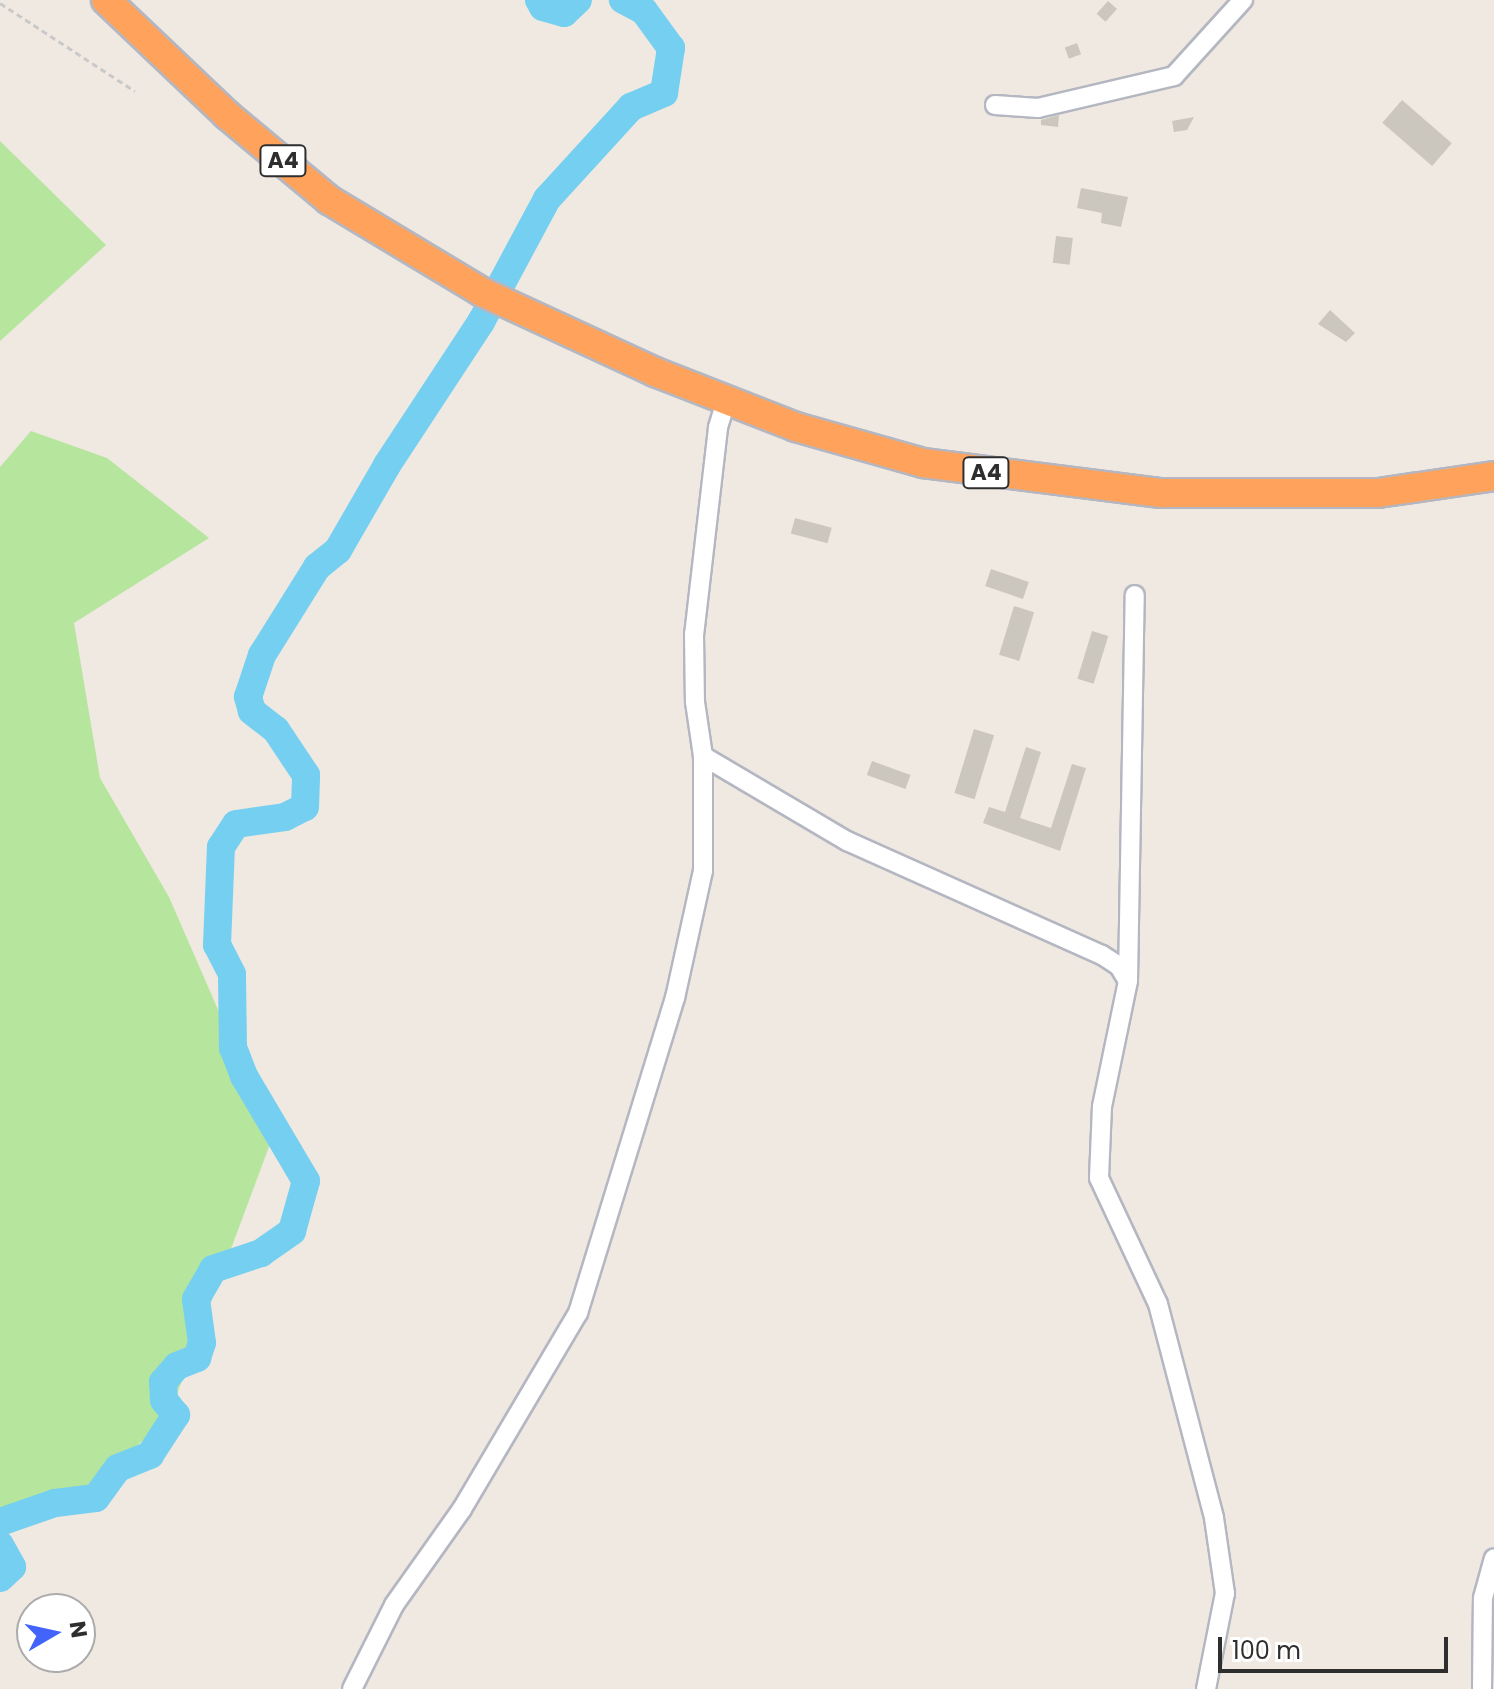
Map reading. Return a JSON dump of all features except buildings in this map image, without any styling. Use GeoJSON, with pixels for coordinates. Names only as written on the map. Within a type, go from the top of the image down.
{"type":"FeatureCollection","features":[{"type":"Feature","properties":{"kind":"highway","name":"A4"},"geometry":{"type":"LineString","coordinates":[[106,0],[227,115],[329,200],[494,298],[726,401],[901,458],[1076,485],[1161,493],[1378,493],[1494,476]]}},
{"type":"Feature","properties":{"kind":"street"},"geometry":{"type":"LineString","coordinates":[[995,105],[1038,108],[1174,76],[1243,0]]}},
{"type":"Feature","properties":{"kind":"street"},"geometry":{"type":"LineString","coordinates":[[352,1689],[394,1605],[462,1509],[578,1313],[681,970],[703,871],[703,756],[695,702],[694,634],[718,428],[726,401]]}},
{"type":"Feature","properties":{"kind":"street"},"geometry":{"type":"LineString","coordinates":[[1135,595],[1128,981],[1102,1106],[1099,1178],[1158,1304],[1214,1518],[1225,1593],[1206,1689]]}},
{"type":"Feature","properties":{"kind":"street"},"geometry":{"type":"LineString","coordinates":[[703,756],[847,841],[1102,955],[1119,966],[1128,981]]}},
{"type":"Feature","properties":{"kind":"street"},"geometry":{"type":"LineString","coordinates":[[1482,1689],[1483,1598],[1494,1558]]}},
{"type":"Feature","properties":{"kind":"path"},"geometry":{"type":"LineString","coordinates":[[0,3],[135,91]]}},
{"type":"Feature","properties":{"kind":"green space"},"geometry":{"type":"Polygon","coordinates":[[[0,141],[106,245],[0,341],[0,141]]]}},
{"type":"Feature","properties":{"kind":"green space"},"geometry":{"type":"Polygon","coordinates":[[[31,431],[107,458],[209,538],[74,623],[100,778],[169,897],[273,1136],[168,1418],[73,1503],[0,1534],[0,467],[31,431]]]}},
{"type":"Feature","properties":{"kind":"waterway"},"geometry":{"type":"LineString","coordinates":[[539,0],[543,7],[564,13],[578,0]]}},
{"type":"Feature","properties":{"kind":"waterway"},"geometry":{"type":"LineString","coordinates":[[0,1522],[55,1503],[96,1498],[118,1468],[150,1455],[176,1415],[164,1400],[163,1382],[177,1366],[197,1358],[202,1343],[196,1299],[213,1269],[261,1253],[292,1231],[306,1181],[244,1076],[233,1048],[232,974],[217,945],[221,847],[236,824],[285,817],[305,807],[306,775],[276,730],[252,711],[248,697],[262,655],[317,567],[338,550],[387,465],[481,322],[547,199],[631,107],[664,93],[671,48],[644,11],[623,0]]}},
{"type":"Feature","properties":{"kind":"waterway"},"geometry":{"type":"LineString","coordinates":[[0,1545],[12,1567],[0,1578]]}}]}
